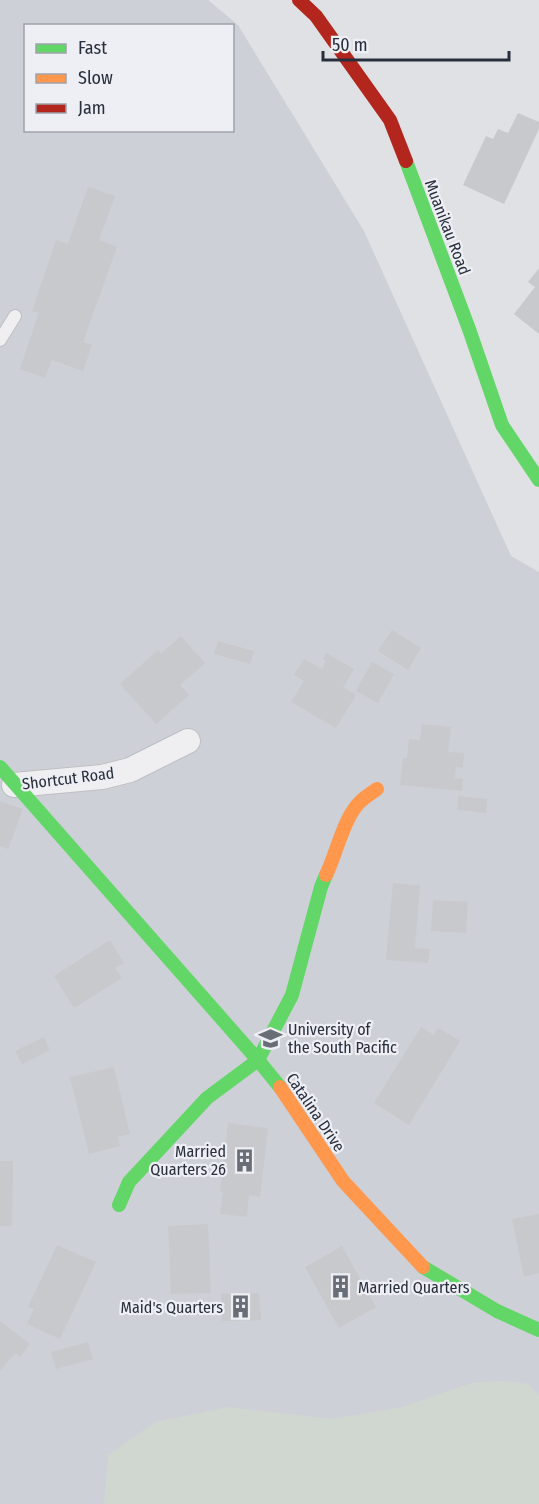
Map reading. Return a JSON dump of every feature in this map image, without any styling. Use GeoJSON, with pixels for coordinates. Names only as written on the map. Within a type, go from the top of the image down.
{"type":"FeatureCollection","features":[{"type":"Feature","properties":{"kind":"street","name":"Muanikau Road"},"geometry":{"type":"LineString","coordinates":[[299,0],[316,16],[390,120],[469,329],[502,425],[539,480]]}},
{"type":"Feature","properties":{"kind":"street","name":"Shortcut Road"},"geometry":{"type":"LineString","coordinates":[[7,776],[102,777],[130,770],[188,741]]}},
{"type":"Feature","properties":{"kind":"street","name":"Catalina Drive"},"geometry":{"type":"LineString","coordinates":[[7,776],[258,1059],[285,1094],[343,1181],[419,1265],[497,1311],[539,1330]]}},
{"type":"Feature","properties":{"kind":"street"},"geometry":{"type":"LineString","coordinates":[[118,1205],[129,1182],[207,1098],[258,1059],[292,995],[315,907],[334,859],[338,840],[359,802],[377,789]]}},
{"type":"Feature","properties":{"kind":"lane"},"geometry":{"type":"LineString","coordinates":[[0,339],[15,316]]}},
{"type":"Feature","properties":{"kind":"shaded area","name":"University of the South Pacific"},"geometry":{"type":"Polygon","coordinates":[[[0,0],[208,0],[238,25],[364,231],[511,556],[539,572],[539,1504],[0,1504],[0,0]]]}},
{"type":"Feature","properties":{"kind":"shaded area"},"geometry":{"type":"Polygon","coordinates":[[[502,1381],[528,1384],[539,1395],[539,1504],[104,1504],[108,1455],[156,1422],[228,1407],[332,1419],[402,1407],[472,1383],[502,1381]]]}},
{"type":"Feature","properties":{"kind":"building"},"geometry":{"type":"Polygon","coordinates":[[[518,113],[539,122],[539,129],[504,204],[463,185],[486,136],[493,139],[498,129],[508,133],[518,113]]]}},
{"type":"Feature","properties":{"kind":"building"},"geometry":{"type":"Polygon","coordinates":[[[88,187],[115,196],[99,240],[117,247],[83,342],[92,345],[83,371],[52,360],[45,378],[20,369],[39,313],[32,311],[56,240],[68,244],[88,187]]]}},
{"type":"Feature","properties":{"kind":"building"},"geometry":{"type":"Polygon","coordinates":[[[539,268],[539,334],[514,314],[535,287],[528,282],[539,268]]]}},
{"type":"Feature","properties":{"kind":"building"},"geometry":{"type":"Polygon","coordinates":[[[392,630],[421,648],[408,670],[378,651],[392,630]]]}},
{"type":"Feature","properties":{"kind":"building"},"geometry":{"type":"Polygon","coordinates":[[[181,636],[205,663],[180,685],[189,695],[156,724],[120,684],[158,650],[161,654],[181,636]]]}},
{"type":"Feature","properties":{"kind":"building"},"geometry":{"type":"Polygon","coordinates":[[[218,641],[254,651],[250,664],[214,654],[218,641]]]}},
{"type":"Feature","properties":{"kind":"building"},"geometry":{"type":"Polygon","coordinates":[[[326,653],[354,669],[343,687],[356,695],[336,728],[291,702],[304,681],[294,675],[304,659],[322,669],[326,661],[323,659],[326,653]]]}},
{"type":"Feature","properties":{"kind":"building"},"geometry":{"type":"Polygon","coordinates":[[[372,662],[394,674],[378,703],[356,691],[372,662]]]}},
{"type":"Feature","properties":{"kind":"building"},"geometry":{"type":"Polygon","coordinates":[[[422,724],[451,727],[448,752],[464,753],[463,768],[456,767],[455,778],[463,779],[462,791],[400,785],[403,758],[407,758],[409,739],[420,740],[422,724]]]}},
{"type":"Feature","properties":{"kind":"building"},"geometry":{"type":"Polygon","coordinates":[[[458,796],[487,799],[486,813],[457,810],[458,796]]]}},
{"type":"Feature","properties":{"kind":"building"},"geometry":{"type":"Polygon","coordinates":[[[0,801],[23,809],[8,849],[0,846],[0,801]]]}},
{"type":"Feature","properties":{"kind":"building"},"geometry":{"type":"Polygon","coordinates":[[[393,883],[420,885],[415,948],[430,949],[428,963],[386,960],[393,883]]]}},
{"type":"Feature","properties":{"kind":"building"},"geometry":{"type":"Polygon","coordinates":[[[433,900],[468,902],[466,933],[431,931],[433,900]]]}},
{"type":"Feature","properties":{"kind":"building"},"geometry":{"type":"Polygon","coordinates":[[[110,940],[124,963],[115,968],[122,978],[74,1008],[54,976],[110,940]]]}},
{"type":"Feature","properties":{"kind":"building"},"geometry":{"type":"Polygon","coordinates":[[[421,1027],[434,1035],[438,1028],[460,1041],[409,1125],[374,1103],[421,1027]]]}},
{"type":"Feature","properties":{"kind":"building"},"geometry":{"type":"Polygon","coordinates":[[[44,1037],[50,1050],[22,1064],[15,1051],[44,1037]]]}},
{"type":"Feature","properties":{"kind":"building"},"geometry":{"type":"Polygon","coordinates":[[[114,1067],[130,1134],[118,1137],[120,1146],[89,1154],[70,1077],[114,1067]]]}},
{"type":"Feature","properties":{"kind":"building","name":"Married Quarters 26"},"geometry":{"type":"Polygon","coordinates":[[[228,1123],[268,1128],[260,1197],[249,1195],[247,1217],[220,1214],[223,1192],[220,1192],[228,1123]]]}},
{"type":"Feature","properties":{"kind":"building"},"geometry":{"type":"Polygon","coordinates":[[[0,1161],[13,1161],[12,1226],[0,1226],[0,1161]]]}},
{"type":"Feature","properties":{"kind":"building"},"geometry":{"type":"Polygon","coordinates":[[[539,1214],[539,1273],[524,1277],[512,1219],[539,1214]]]}},
{"type":"Feature","properties":{"kind":"building"},"geometry":{"type":"Polygon","coordinates":[[[208,1224],[211,1293],[171,1294],[168,1226],[208,1224]]]}},
{"type":"Feature","properties":{"kind":"building"},"geometry":{"type":"Polygon","coordinates":[[[57,1245],[96,1262],[60,1339],[27,1324],[34,1309],[28,1307],[57,1245]]]}},
{"type":"Feature","properties":{"kind":"building","name":"Married Quarters"},"geometry":{"type":"Polygon","coordinates":[[[342,1246],[376,1307],[339,1328],[305,1267],[342,1246]]]}},
{"type":"Feature","properties":{"kind":"building","name":"Maid's Quarters"},"geometry":{"type":"Polygon","coordinates":[[[259,1293],[261,1320],[222,1321],[221,1294],[259,1293]]]}},
{"type":"Feature","properties":{"kind":"building"},"geometry":{"type":"Polygon","coordinates":[[[0,1321],[30,1344],[20,1357],[15,1353],[0,1371],[0,1321]]]}},
{"type":"Feature","properties":{"kind":"building"},"geometry":{"type":"Polygon","coordinates":[[[88,1342],[93,1359],[56,1369],[51,1352],[88,1342]]]}},
{"type":"Feature","properties":{"kind":"traffic: fast"},"geometry":{"type":"LineString","coordinates":[[406,161],[502,425],[539,480]]}},
{"type":"Feature","properties":{"kind":"traffic: fast"},"geometry":{"type":"LineString","coordinates":[[0,767],[280,1087]]}},
{"type":"Feature","properties":{"kind":"traffic: fast"},"geometry":{"type":"LineString","coordinates":[[119,1205],[129,1182],[207,1098],[258,1060],[292,995],[326,875]]}},
{"type":"Feature","properties":{"kind":"traffic: fast"},"geometry":{"type":"LineString","coordinates":[[423,1267],[497,1311],[539,1330]]}},
{"type":"Feature","properties":{"kind":"traffic: slow"},"geometry":{"type":"LineString","coordinates":[[326,875],[350,816],[361,801],[377,789]]}},
{"type":"Feature","properties":{"kind":"traffic: slow"},"geometry":{"type":"LineString","coordinates":[[280,1087],[343,1181],[423,1267]]}},
{"type":"Feature","properties":{"kind":"traffic: jam"},"geometry":{"type":"LineString","coordinates":[[299,0],[316,16],[390,120],[406,161]]}},
{"type":"Feature","properties":{"kind":"place","name":"University of the South Pacific"},"geometry":{"type":"Point","coordinates":[270,1038]}},
{"type":"Feature","properties":{"kind":"place","name":"Married Quarters 26"},"geometry":{"type":"Point","coordinates":[244,1160]}},
{"type":"Feature","properties":{"kind":"place","name":"Married Quarters"},"geometry":{"type":"Point","coordinates":[340,1287]}},
{"type":"Feature","properties":{"kind":"place","name":"Maid's Quarters"},"geometry":{"type":"Point","coordinates":[241,1307]}}]}
